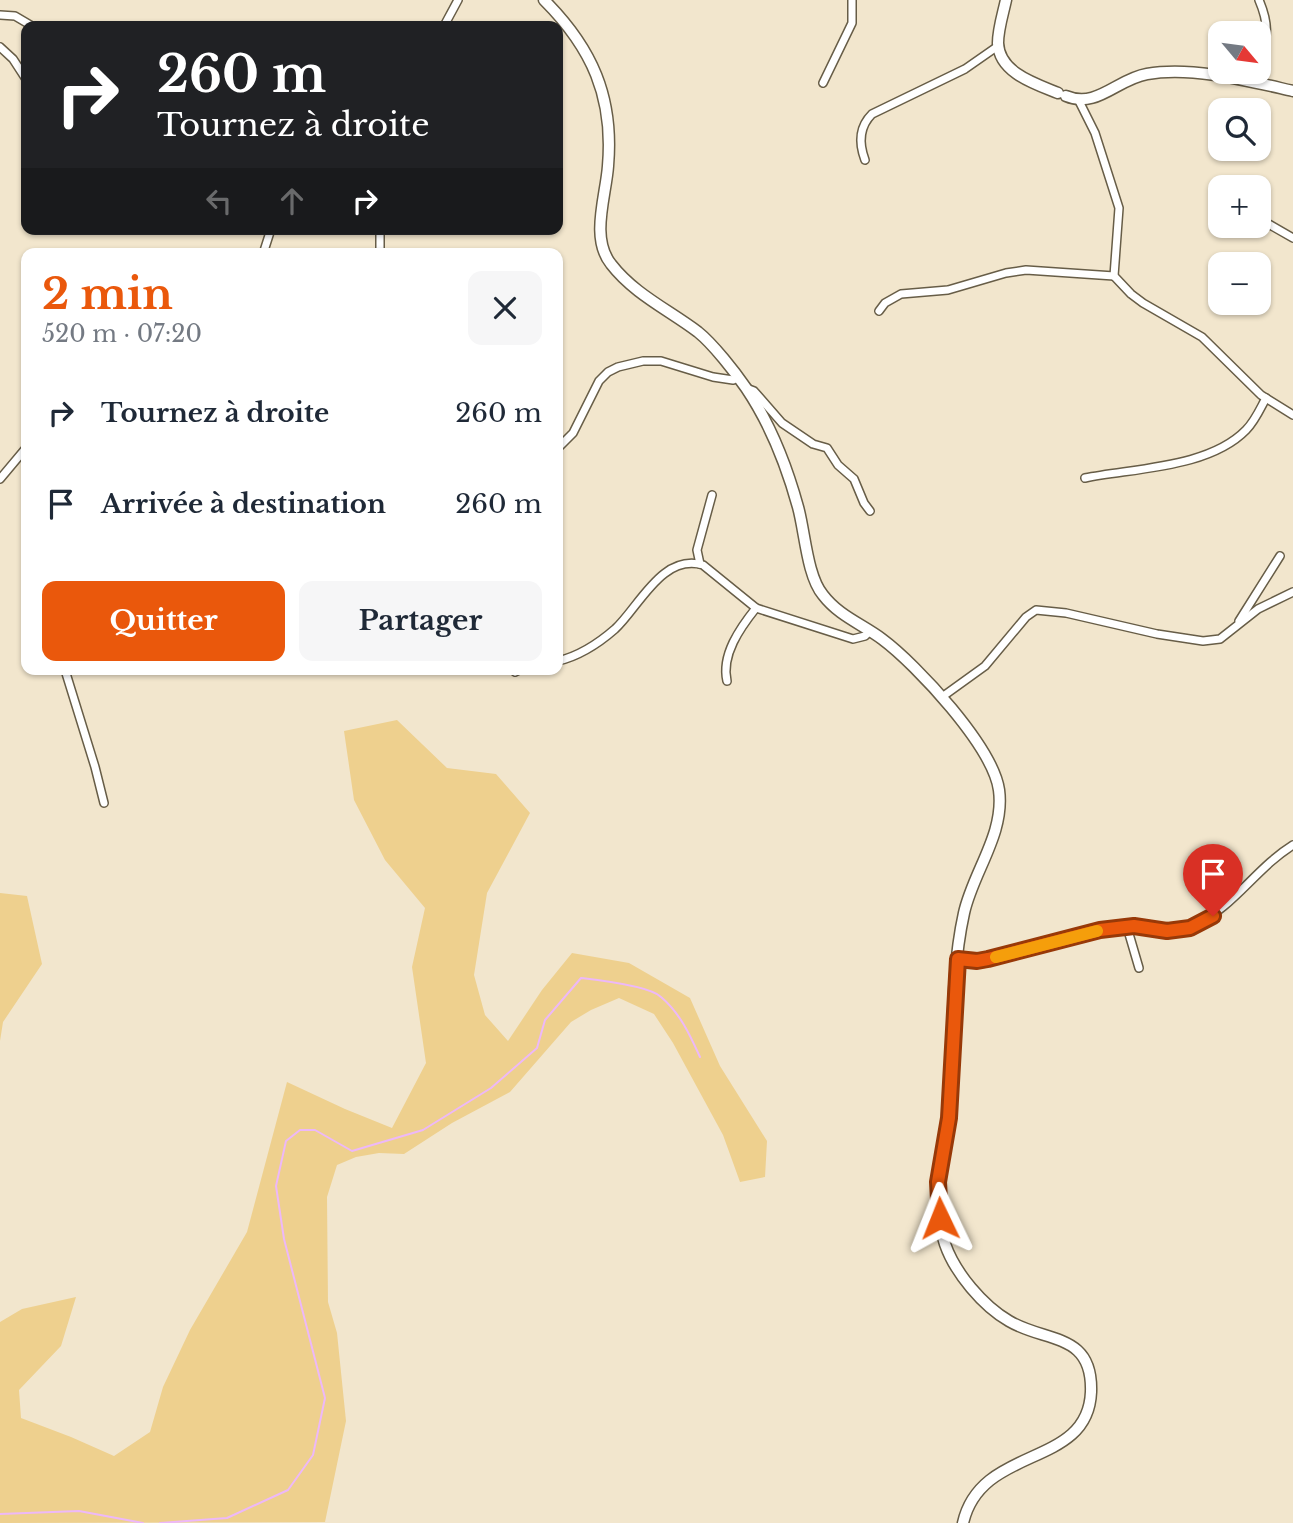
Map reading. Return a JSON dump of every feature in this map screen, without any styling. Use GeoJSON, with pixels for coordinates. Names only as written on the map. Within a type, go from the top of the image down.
{"type":"FeatureCollection","features":[{"type":"Feature","properties":{"kind":"street"},"geometry":{"type":"LineString","coordinates":[[447,21],[458,0]]}},
{"type":"Feature","properties":{"kind":"street"},"geometry":{"type":"LineString","coordinates":[[544,0],[569,27],[589,57],[599,78],[605,103],[609,162],[600,236],[602,251],[619,273],[649,299],[701,334],[746,387],[772,438],[797,503],[812,574],[818,588],[832,605],[913,666],[942,697],[987,757],[999,789],[999,816],[967,902],[958,959],[949,1118],[937,1202],[946,1249],[966,1281],[997,1313],[1017,1325],[1074,1347],[1085,1359],[1091,1388],[1089,1407],[1082,1423],[1068,1438],[991,1477],[976,1492],[964,1523]]}},
{"type":"Feature","properties":{"kind":"street"},"geometry":{"type":"LineString","coordinates":[[823,83],[852,23],[852,0]]}},
{"type":"Feature","properties":{"kind":"street"},"geometry":{"type":"LineString","coordinates":[[1006,0],[998,46],[1005,61],[1017,75],[1079,101],[1088,100],[1142,75],[1157,72],[1208,75]]}},
{"type":"Feature","properties":{"kind":"street"},"geometry":{"type":"LineString","coordinates":[[1259,0],[1266,21]]}},
{"type":"Feature","properties":{"kind":"street"},"geometry":{"type":"LineString","coordinates":[[0,15],[15,16],[24,21]]}},
{"type":"Feature","properties":{"kind":"street"},"geometry":{"type":"LineString","coordinates":[[865,160],[861,137],[872,114],[965,69],[998,46]]}},
{"type":"Feature","properties":{"kind":"street"},"geometry":{"type":"LineString","coordinates":[[0,47],[21,71]]}},
{"type":"Feature","properties":{"kind":"street"},"geometry":{"type":"LineString","coordinates":[[1271,84],[1293,91]]}},
{"type":"Feature","properties":{"kind":"street"},"geometry":{"type":"LineString","coordinates":[[1079,101],[1095,133],[1119,208],[1114,276]]}},
{"type":"Feature","properties":{"kind":"street"},"geometry":{"type":"LineString","coordinates":[[1271,225],[1293,238]]}},
{"type":"Feature","properties":{"kind":"street"},"geometry":{"type":"LineString","coordinates":[[879,311],[885,303],[901,294],[948,290],[1026,270],[1114,276],[1143,303],[1202,337],[1238,374],[1266,398],[1293,415]]}},
{"type":"Feature","properties":{"kind":"street"},"geometry":{"type":"LineString","coordinates":[[563,443],[573,433],[599,381],[608,372],[643,361],[661,360],[713,377],[733,380],[732,371]]}},
{"type":"Feature","properties":{"kind":"street"},"geometry":{"type":"LineString","coordinates":[[746,387],[754,391],[782,423],[813,444],[827,448],[838,465],[854,479],[870,511]]}},
{"type":"Feature","properties":{"kind":"street"},"geometry":{"type":"LineString","coordinates":[[1085,478],[1136,468],[1177,464],[1210,453],[1245,431],[1254,421],[1266,398]]}},
{"type":"Feature","properties":{"kind":"street"},"geometry":{"type":"LineString","coordinates":[[0,479],[21,454]]}},
{"type":"Feature","properties":{"kind":"street"},"geometry":{"type":"LineString","coordinates":[[712,495],[697,550],[700,564],[755,608],[842,637],[859,638],[870,631]]}},
{"type":"Feature","properties":{"kind":"street"},"geometry":{"type":"LineString","coordinates":[[1234,629],[1280,556]]}},
{"type":"Feature","properties":{"kind":"street"},"geometry":{"type":"LineString","coordinates":[[563,660],[572,658],[615,629],[653,582],[662,575],[686,565],[700,564]]}},
{"type":"Feature","properties":{"kind":"street"},"geometry":{"type":"LineString","coordinates":[[942,697],[985,666],[1026,617],[1036,611],[1066,613],[1157,635],[1203,641],[1220,639],[1258,609],[1293,592]]}},
{"type":"Feature","properties":{"kind":"street"},"geometry":{"type":"LineString","coordinates":[[727,681],[726,662],[737,635],[755,608]]}},
{"type":"Feature","properties":{"kind":"street"},"geometry":{"type":"LineString","coordinates":[[67,675],[104,803]]}},
{"type":"Feature","properties":{"kind":"street"},"geometry":{"type":"LineString","coordinates":[[958,959],[988,959],[1100,930],[1127,927],[1167,931],[1190,928],[1213,916],[1293,845]]}},
{"type":"Feature","properties":{"kind":"street"},"geometry":{"type":"LineString","coordinates":[[1127,927],[1139,968]]}},
{"type":"Feature","properties":{"kind":"shaded area"},"geometry":{"type":"Polygon","coordinates":[[[397,720],[447,768],[496,774],[530,813],[487,893],[474,975],[485,1015],[508,1041],[542,990],[572,953],[629,963],[690,998],[720,1066],[767,1141],[765,1177],[740,1182],[723,1135],[673,1043],[654,1014],[619,998],[591,1010],[571,1022],[510,1092],[452,1123],[404,1154],[379,1153],[356,1157],[337,1165],[327,1197],[328,1302],[337,1333],[346,1421],[325,1522],[0,1523],[0,1322],[22,1309],[76,1297],[61,1346],[19,1390],[21,1418],[114,1456],[150,1432],[163,1387],[190,1330],[247,1232],[287,1082],[392,1128],[426,1063],[412,967],[425,908],[385,860],[354,800],[344,731],[397,720]]]}},
{"type":"Feature","properties":{"kind":"shaded area"},"geometry":{"type":"Polygon","coordinates":[[[0,893],[27,896],[42,964],[3,1022],[0,1041],[0,893]]]}},
{"type":"Feature","properties":{"kind":"waterway"},"geometry":{"type":"LineString","coordinates":[[160,1523],[227,1518],[288,1490],[313,1455],[325,1398],[284,1239],[276,1186],[286,1141],[300,1130],[315,1130],[352,1151],[423,1130],[491,1088],[537,1048],[545,1020],[581,978],[655,993],[668,1003],[679,1017],[700,1057]]}},
{"type":"Feature","properties":{"kind":"waterway"},"geometry":{"type":"LineString","coordinates":[[0,1514],[79,1511],[143,1523]]}},
{"type":"Feature","properties":{"kind":"slow traffic"},"geometry":{"type":"LineString","coordinates":[[996,957],[1097,931]]}},
{"type":"Feature","properties":{"kind":"route"},"geometry":{"type":"LineString","coordinates":[[940,1218],[937,1202],[938,1182],[949,1118],[958,959],[988,959],[1100,930],[1134,926],[1167,931],[1190,928],[1213,916]]}}]}
